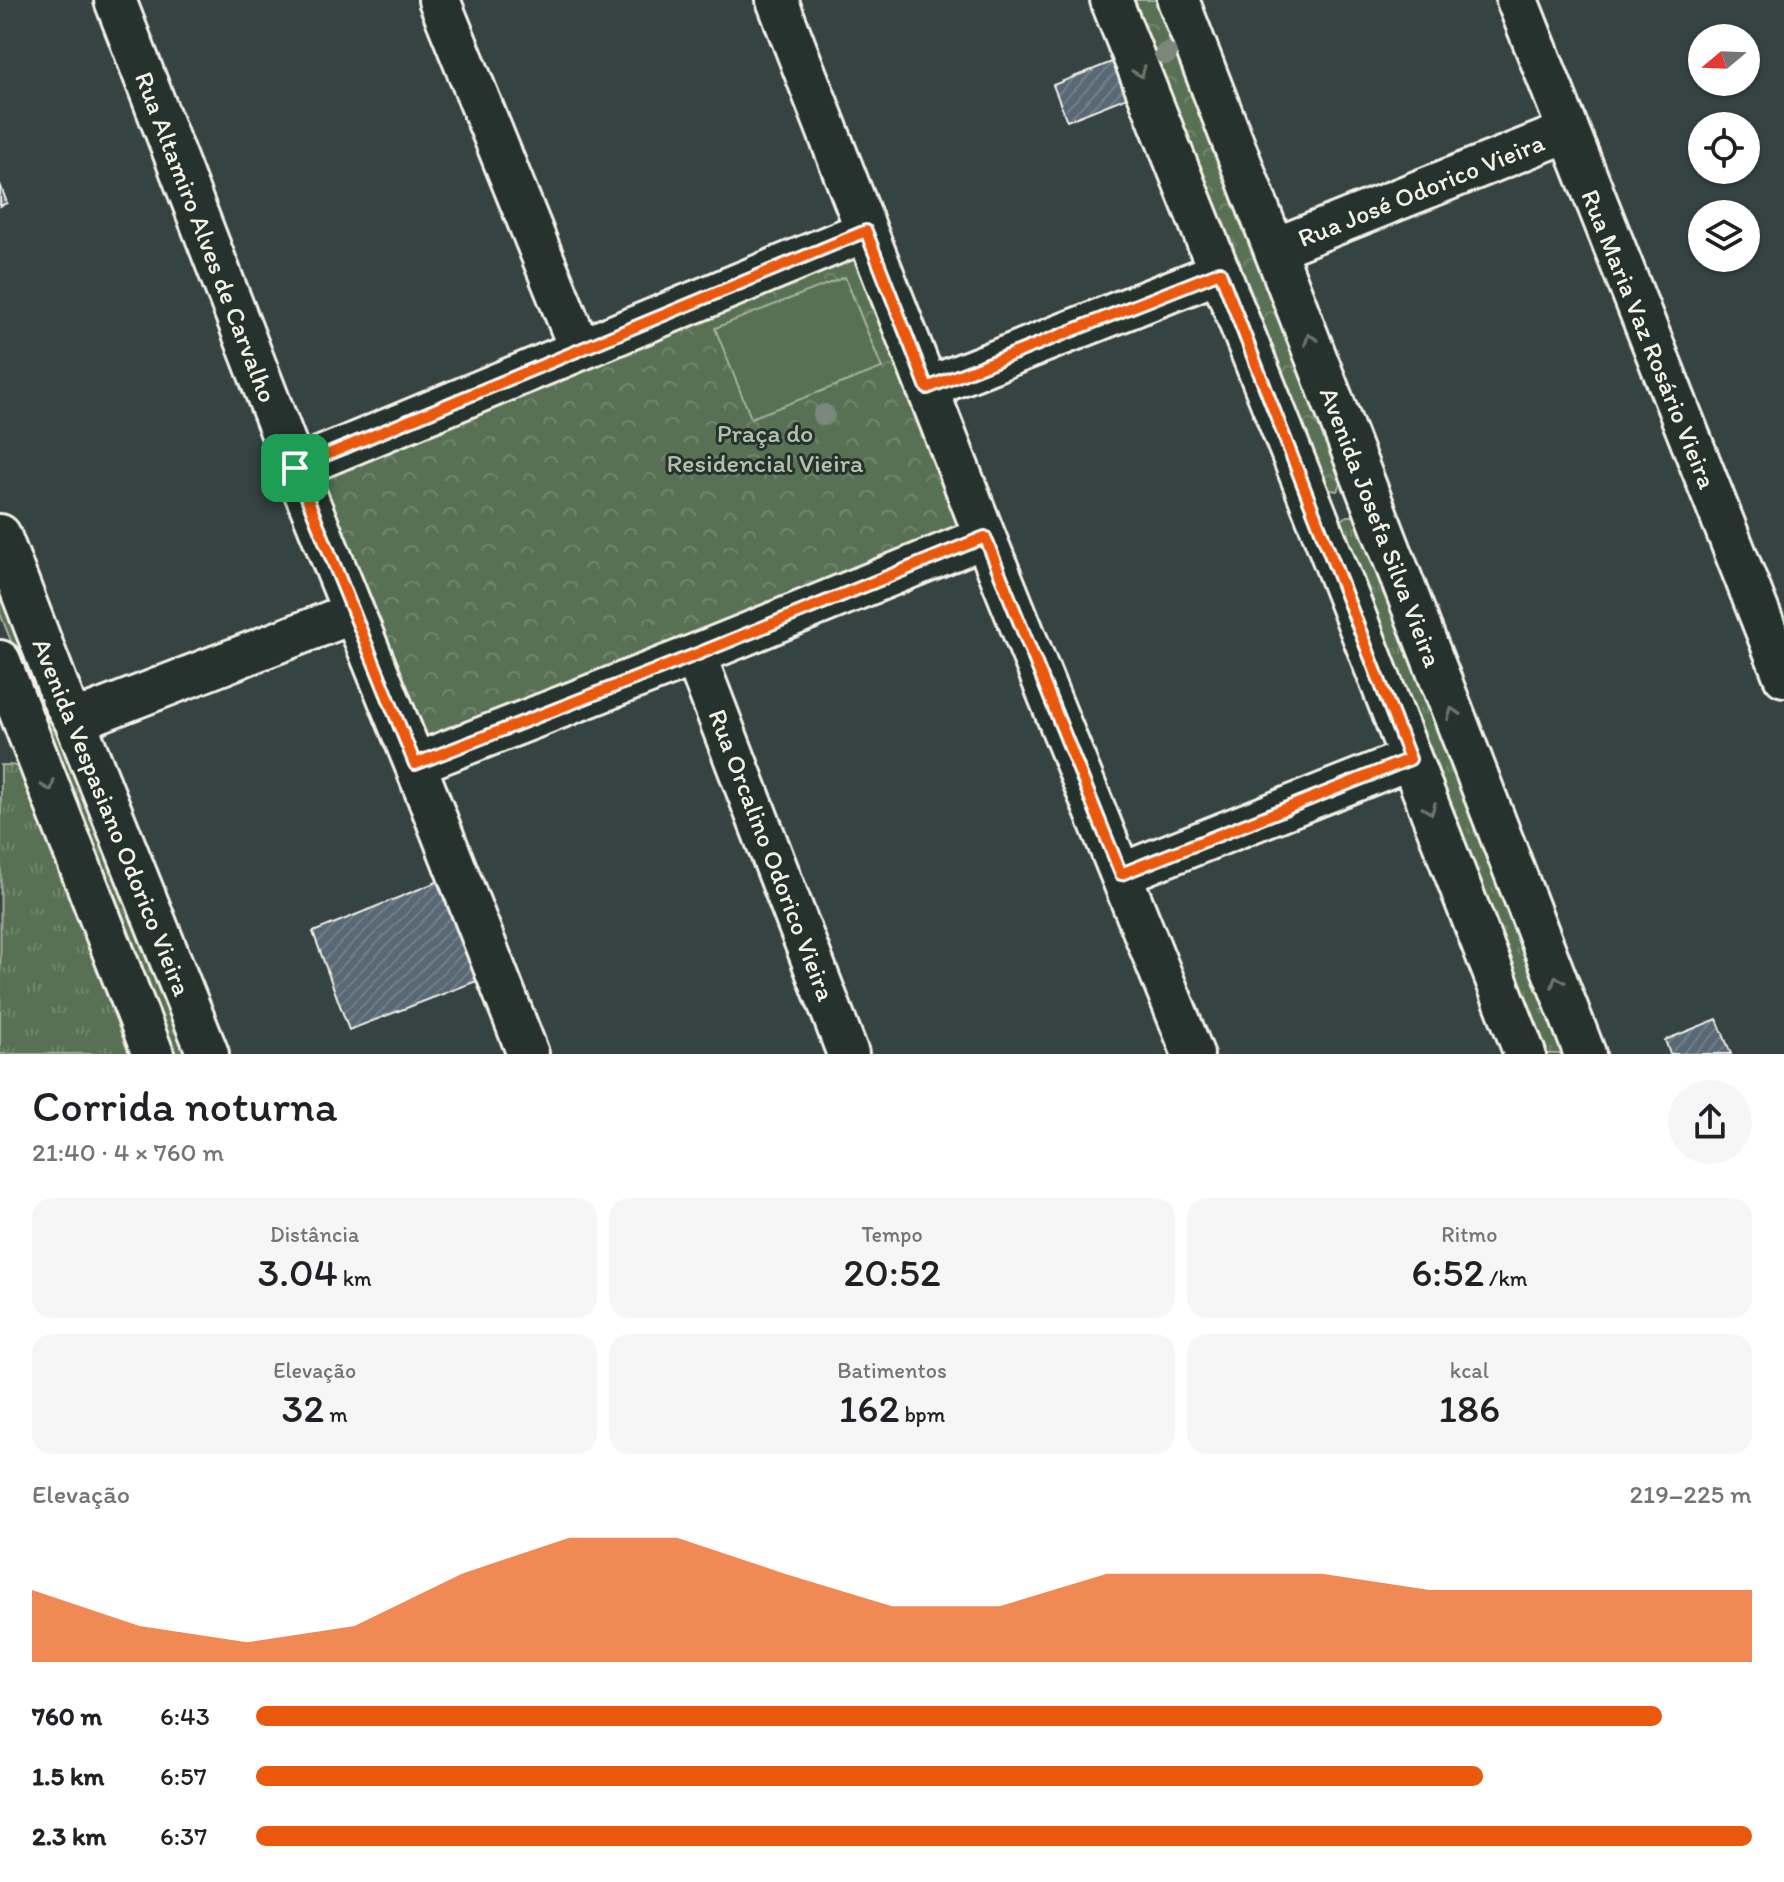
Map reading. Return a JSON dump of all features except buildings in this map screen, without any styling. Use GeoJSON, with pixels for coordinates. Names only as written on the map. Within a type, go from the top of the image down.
{"type":"FeatureCollection","features":[{"type":"Feature","properties":{"kind":"street","name":"Rua Altamiro Alves de Carvalho"},"geometry":{"type":"LineString","coordinates":[[115,0],[295,468],[528,1054]]}},
{"type":"Feature","properties":{"kind":"street"},"geometry":{"type":"LineString","coordinates":[[439,0],[580,350]]}},
{"type":"Feature","properties":{"kind":"street"},"geometry":{"type":"LineString","coordinates":[[777,0],[985,537],[1193,1054]]}},
{"type":"Feature","properties":{"kind":"street"},"geometry":{"type":"LineString","coordinates":[[1111,0],[1315,512],[1525,1054]]}},
{"type":"Feature","properties":{"kind":"street","name":"Avenida Josefa Silva Vieira"},"geometry":{"type":"LineString","coordinates":[[1178,0],[1585,1054]]}},
{"type":"Feature","properties":{"kind":"street","name":"Rua Maria Vaz Rosário Vieira"},"geometry":{"type":"LineString","coordinates":[[1517,0],[1784,676]]}},
{"type":"Feature","properties":{"kind":"street","name":"Rua José Odorico Vieira"},"geometry":{"type":"LineString","coordinates":[[1276,248],[1567,132]]}},
{"type":"Feature","properties":{"kind":"street"},"geometry":{"type":"LineString","coordinates":[[295,468],[866,231]]}},
{"type":"Feature","properties":{"kind":"street"},"geometry":{"type":"LineString","coordinates":[[927,388],[1220,272]]}},
{"type":"Feature","properties":{"kind":"street"},"geometry":{"type":"LineString","coordinates":[[1315,512],[1366,490]]}},
{"type":"Feature","properties":{"kind":"street","name":"Avenida Vespasiano Odorico Vieira"},"geometry":{"type":"LineString","coordinates":[[0,535],[64,702],[75,721],[208,1054]]}},
{"type":"Feature","properties":{"kind":"street"},"geometry":{"type":"LineString","coordinates":[[415,764],[985,537]]}},
{"type":"Feature","properties":{"kind":"street"},"geometry":{"type":"LineString","coordinates":[[75,721],[353,613]]}},
{"type":"Feature","properties":{"kind":"street","name":"Rua Orcalino Odorico Vieira"},"geometry":{"type":"LineString","coordinates":[[695,655],[848,1054]]}},
{"type":"Feature","properties":{"kind":"street","name":"Avenida Vespasiano Odorico Vieira"},"geometry":{"type":"LineString","coordinates":[[0,661],[15,745],[153,1054]]}},
{"type":"Feature","properties":{"kind":"street"},"geometry":{"type":"LineString","coordinates":[[1121,874],[1410,759]]}},
{"type":"Feature","properties":{"kind":"green space"},"geometry":{"type":"Polygon","coordinates":[[[1135,0],[1158,0],[1345,477],[1337,491],[1323,489],[1135,0]]]}},
{"type":"Feature","properties":{"kind":"green space","name":"Praça do Residencial Vieira"},"geometry":{"type":"Polygon","coordinates":[[[859,243],[969,530],[423,749],[312,474],[859,243]]]}},
{"type":"Feature","properties":{"kind":"green space"},"geometry":{"type":"Polygon","coordinates":[[[845,277],[882,368],[751,418],[715,328],[845,277]]]}},
{"type":"Feature","properties":{"kind":"green space"},"geometry":{"type":"Polygon","coordinates":[[[1347,516],[1360,516],[1569,1054],[1543,1054],[1339,522],[1347,516]]]}},
{"type":"Feature","properties":{"kind":"green space"},"geometry":{"type":"Polygon","coordinates":[[[0,555],[199,1054],[172,1054],[0,613],[0,555]]]}},
{"type":"Feature","properties":{"kind":"green space"},"geometry":{"type":"Polygon","coordinates":[[[1,765],[29,766],[137,1054],[0,1054],[1,765]]]}},
{"type":"Feature","properties":{"kind":"route"},"geometry":{"type":"LineString","coordinates":[[866,231],[927,388],[1220,272],[1410,759],[1121,874],[985,537],[415,764],[295,468],[866,231]]}}]}
